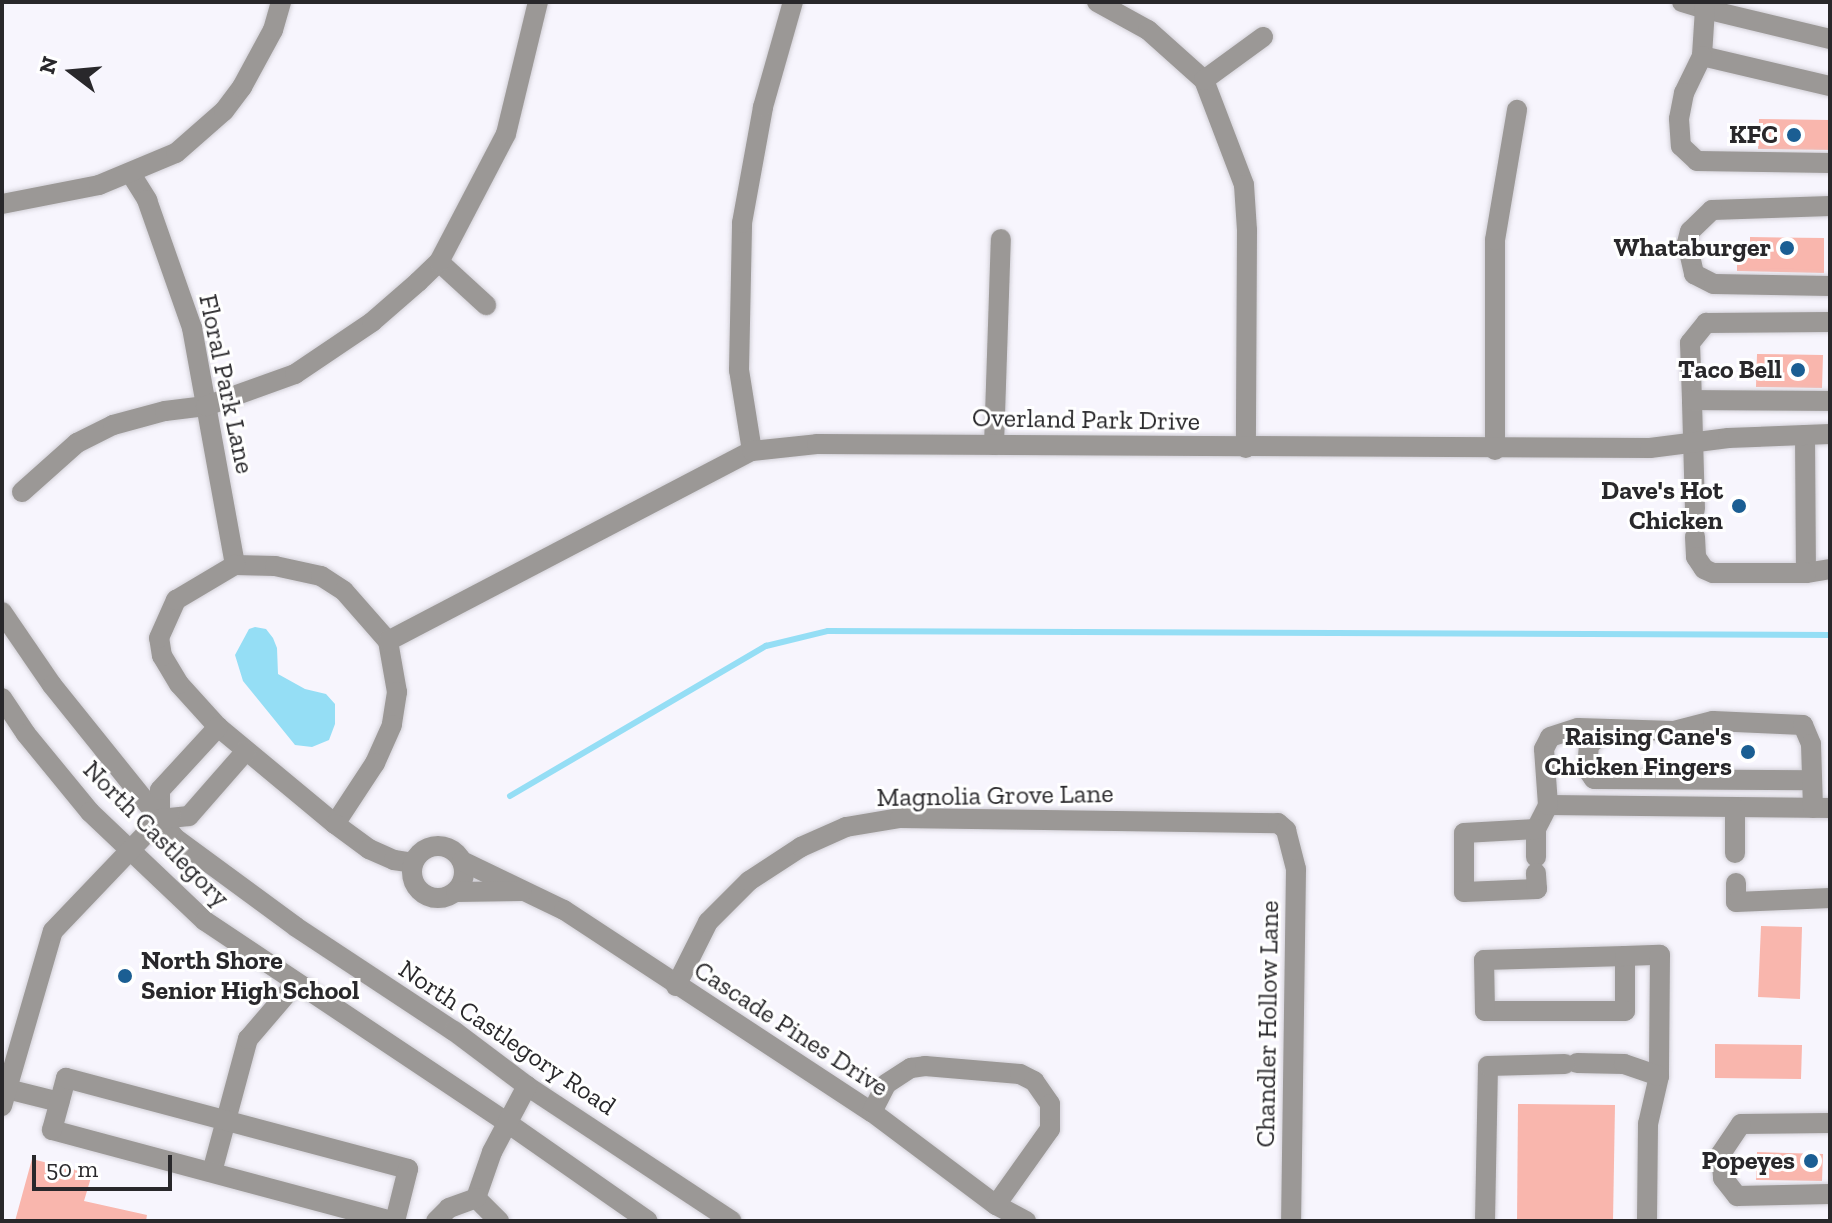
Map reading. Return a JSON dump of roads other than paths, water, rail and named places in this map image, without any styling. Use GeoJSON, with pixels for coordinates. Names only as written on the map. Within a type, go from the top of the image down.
{"type":"FeatureCollection","features":[{"type":"Feature","properties":{"kind":"street"},"geometry":{"type":"LineString","coordinates":[[2,204],[99,185],[176,153],[224,111],[258,63],[281,2]]}},
{"type":"Feature","properties":{"kind":"street"},"geometry":{"type":"LineString","coordinates":[[22,492],[77,443],[113,425],[165,411],[206,406],[295,374],[372,322],[439,262],[506,134],[538,2]]}},
{"type":"Feature","properties":{"kind":"street"},"geometry":{"type":"LineString","coordinates":[[752,451],[739,370],[742,223],[763,107],[793,2]]}},
{"type":"Feature","properties":{"kind":"street"},"geometry":{"type":"LineString","coordinates":[[1097,2],[1148,30],[1204,80],[1244,185],[1247,230],[1246,448]]}},
{"type":"Feature","properties":{"kind":"street"},"geometry":{"type":"LineString","coordinates":[[1682,2],[1830,39]]}},
{"type":"Feature","properties":{"kind":"street"},"geometry":{"type":"LineString","coordinates":[[1705,6],[1702,56],[1684,93],[1679,119],[1681,146],[1697,161],[1830,163]]}},
{"type":"Feature","properties":{"kind":"street"},"geometry":{"type":"LineString","coordinates":[[1204,80],[1263,37]]}},
{"type":"Feature","properties":{"kind":"street"},"geometry":{"type":"LineString","coordinates":[[1702,56],[1830,86]]}},
{"type":"Feature","properties":{"kind":"street"},"geometry":{"type":"LineString","coordinates":[[1495,450],[1495,240],[1517,110]]}},
{"type":"Feature","properties":{"kind":"street","name":"Floral Park Lane"},"geometry":{"type":"LineString","coordinates":[[131,174],[147,200],[192,328],[235,565]]}},
{"type":"Feature","properties":{"kind":"street"},"geometry":{"type":"LineString","coordinates":[[1830,206],[1712,210],[1690,231],[1687,243],[1694,274],[1714,284],[1830,286]]}},
{"type":"Feature","properties":{"kind":"street"},"geometry":{"type":"LineString","coordinates":[[994,445],[1001,239]]}},
{"type":"Feature","properties":{"kind":"street"},"geometry":{"type":"LineString","coordinates":[[439,262],[486,305]]}},
{"type":"Feature","properties":{"kind":"street"},"geometry":{"type":"LineString","coordinates":[[1695,509],[1690,343],[1706,323],[1830,322]]}},
{"type":"Feature","properties":{"kind":"street"},"geometry":{"type":"LineString","coordinates":[[1692,400],[1830,401]]}},
{"type":"Feature","properties":{"kind":"street","name":"Overland Park Drive"},"geometry":{"type":"LineString","coordinates":[[388,641],[752,451],[817,444],[1495,450],[1650,448],[1695,442],[1830,434]]}},
{"type":"Feature","properties":{"kind":"street"},"geometry":{"type":"LineString","coordinates":[[1805,435],[1806,573]]}},
{"type":"Feature","properties":{"kind":"street"},"geometry":{"type":"LineString","coordinates":[[1695,537],[1696,557],[1704,569],[1713,573],[1806,573],[1830,569]]}},
{"type":"Feature","properties":{"kind":"street"},"geometry":{"type":"LineString","coordinates":[[335,824],[375,763],[392,725],[397,692],[388,641],[344,591],[321,576],[275,566],[235,565],[176,600],[159,638],[162,656],[170,671],[218,727],[335,824],[369,849],[394,860],[413,863]]}},
{"type":"Feature","properties":{"kind":"street","name":"North Castlegory Road"},"geometry":{"type":"LineString","coordinates":[[2,612],[52,685],[175,838],[296,927],[454,1031],[527,1086],[732,1221]]}},
{"type":"Feature","properties":{"kind":"street","name":"North Castlegory"},"geometry":{"type":"LineString","coordinates":[[2,698],[90,812],[205,921],[296,983]]}},
{"type":"Feature","properties":{"kind":"street"},"geometry":{"type":"LineString","coordinates":[[1536,829],[1464,833],[1464,892],[1537,889],[1536,829],[1548,805],[1544,749],[1550,737],[1578,728],[1685,730],[1713,721],[1803,725],[1811,744],[1812,780],[1822,808],[1548,805]]}},
{"type":"Feature","properties":{"kind":"street"},"geometry":{"type":"LineString","coordinates":[[160,819],[160,790],[218,727]]}},
{"type":"Feature","properties":{"kind":"street"},"geometry":{"type":"LineString","coordinates":[[1608,729],[1589,745],[1587,769],[1594,779],[1812,780]]}},
{"type":"Feature","properties":{"kind":"street"},"geometry":{"type":"LineString","coordinates":[[59,1102],[3,1100],[46,944],[53,931],[160,819],[189,816],[246,751]]}},
{"type":"Feature","properties":{"kind":"street"},"geometry":{"type":"LineString","coordinates":[[1735,808],[1735,853]]}},
{"type":"Feature","properties":{"kind":"street","name":"Magnolia Grove Lane"},"geometry":{"type":"LineString","coordinates":[[676,986],[708,922],[749,881],[801,847],[846,827],[900,818],[964,818],[1046,822],[1262,821],[1278,823],[1286,830]]}},
{"type":"Feature","properties":{"kind":"street","name":"Chandler Hollow Lane"},"geometry":{"type":"LineString","coordinates":[[1286,830],[1296,869],[1291,1221]]}},
{"type":"Feature","properties":{"kind":"street"},"geometry":{"type":"LineString","coordinates":[[438,846],[457,853],[462,861],[464,879],[456,892],[438,899],[425,895],[413,881],[413,863],[421,852],[438,846]]}},
{"type":"Feature","properties":{"kind":"street","name":"Cascade Pines Drive"},"geometry":{"type":"LineString","coordinates":[[462,861],[564,910],[872,1112],[996,1205],[1026,1221]]}},
{"type":"Feature","properties":{"kind":"street"},"geometry":{"type":"LineString","coordinates":[[1736,883],[1736,902],[1830,898]]}},
{"type":"Feature","properties":{"kind":"street","name":"Cascade Pines Drive"},"geometry":{"type":"LineString","coordinates":[[456,892],[522,891]]}},
{"type":"Feature","properties":{"kind":"street"},"geometry":{"type":"LineString","coordinates":[[1625,956],[1625,1011],[1485,1011],[1484,960],[1660,955],[1659,1076],[1648,1124],[1647,1221]]}},
{"type":"Feature","properties":{"kind":"street"},"geometry":{"type":"LineString","coordinates":[[212,1172],[248,1039],[296,983],[506,1122],[648,1221]]}},
{"type":"Feature","properties":{"kind":"street"},"geometry":{"type":"LineString","coordinates":[[1485,1221],[1488,1066],[1624,1064],[1659,1076]]}},
{"type":"Feature","properties":{"kind":"street"},"geometry":{"type":"LineString","coordinates":[[872,1112],[886,1084],[911,1068],[925,1066],[1020,1074],[1034,1081],[1050,1104],[1050,1129],[996,1205]]}},
{"type":"Feature","properties":{"kind":"street"},"geometry":{"type":"LineString","coordinates":[[66,1078],[226,1121],[408,1169],[393,1221],[52,1130],[66,1078]]}},
{"type":"Feature","properties":{"kind":"street"},"geometry":{"type":"LineString","coordinates":[[436,1221],[449,1208],[476,1198],[506,1122],[527,1086]]}},
{"type":"Feature","properties":{"kind":"street"},"geometry":{"type":"LineString","coordinates":[[1830,1123],[1741,1124],[1721,1154],[1723,1178],[1737,1196],[1830,1194]]}},
{"type":"Feature","properties":{"kind":"street"},"geometry":{"type":"LineString","coordinates":[[476,1198],[499,1221]]}},
{"type":"Feature","properties":{"kind":"water"},"geometry":{"type":"Polygon","coordinates":[[[249,629],[266,629],[273,638],[277,648],[278,674],[305,689],[326,694],[335,704],[335,724],[329,740],[312,747],[295,745],[243,681],[235,655],[249,629]]]}},
{"type":"Feature","properties":{"kind":"waterway"},"geometry":{"type":"LineString","coordinates":[[510,796],[766,646],[828,631],[1830,635]]}},
{"type":"Feature","properties":{"kind":"place","name":"KFC"},"geometry":{"type":"Point","coordinates":[1794,135]}},
{"type":"Feature","properties":{"kind":"place","name":"Whataburger"},"geometry":{"type":"Point","coordinates":[1787,248]}},
{"type":"Feature","properties":{"kind":"place","name":"Taco Bell"},"geometry":{"type":"Point","coordinates":[1798,370]}},
{"type":"Feature","properties":{"kind":"place","name":"Dave's Hot Chicken"},"geometry":{"type":"Point","coordinates":[1739,506]}},
{"type":"Feature","properties":{"kind":"place","name":"Raising Cane's Chicken Fingers"},"geometry":{"type":"Point","coordinates":[1748,752]}},
{"type":"Feature","properties":{"kind":"place","name":"North Shore Senior High School"},"geometry":{"type":"Point","coordinates":[125,976]}},
{"type":"Feature","properties":{"kind":"place","name":"Popeyes"},"geometry":{"type":"Point","coordinates":[1811,1161]}}]}
